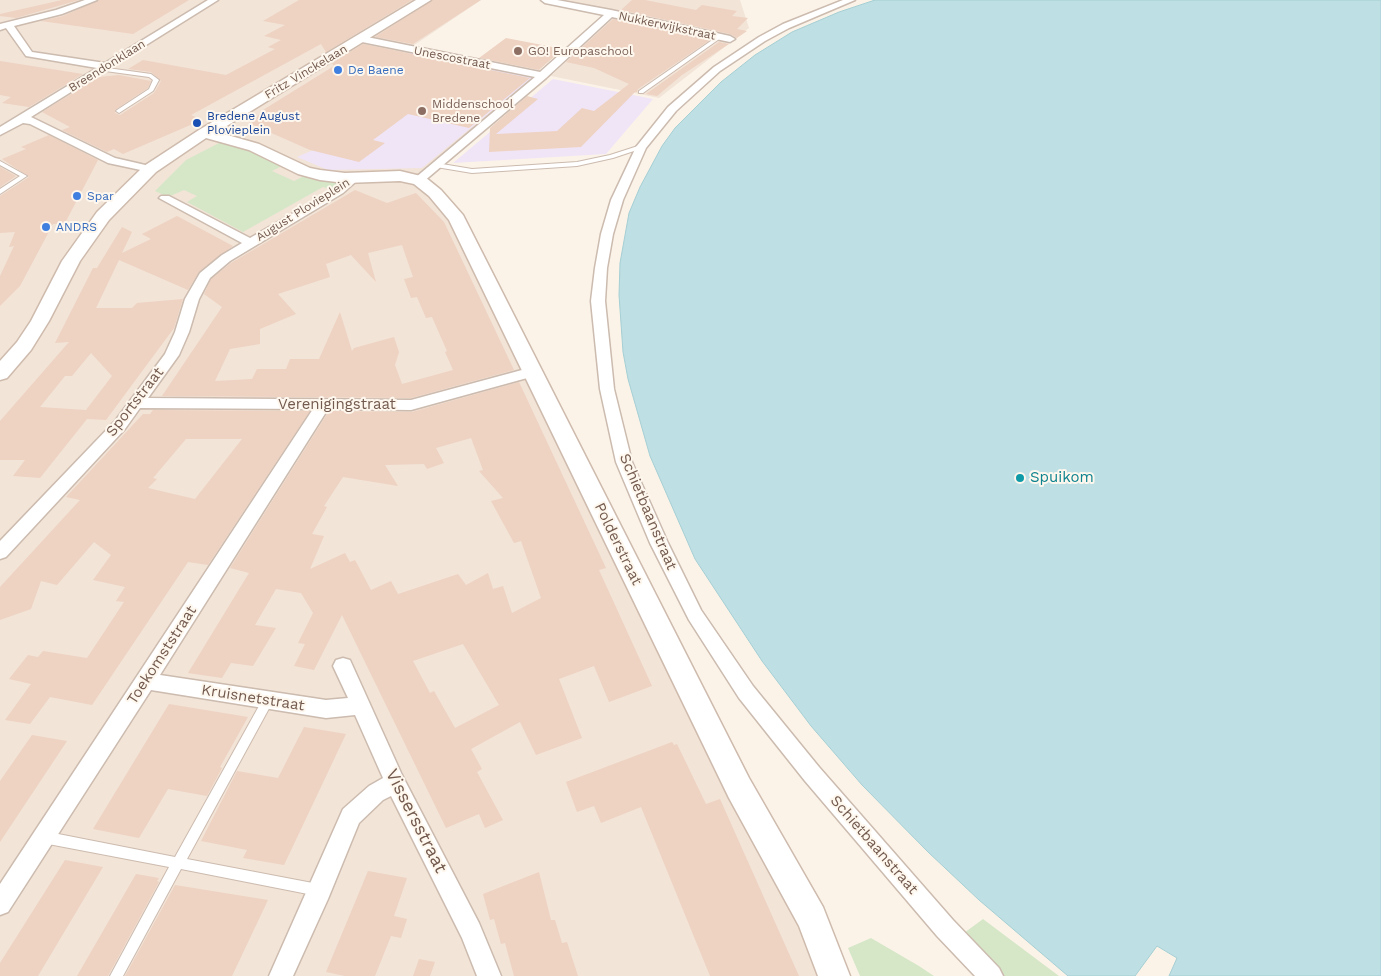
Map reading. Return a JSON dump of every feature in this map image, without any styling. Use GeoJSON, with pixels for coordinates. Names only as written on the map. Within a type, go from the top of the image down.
{"type":"FeatureCollection","features":[{"type":"Feature","properties":{"kind":"street"},"geometry":{"type":"LineString","coordinates":[[64,0],[73,7]]}},
{"type":"Feature","properties":{"kind":"street"},"geometry":{"type":"LineString","coordinates":[[93,0],[4,26],[29,54],[103,68]]}},
{"type":"Feature","properties":{"kind":"street","name":"Breendonklaan"},"geometry":{"type":"LineString","coordinates":[[0,132],[214,0]]}},
{"type":"Feature","properties":{"kind":"street","name":"Fritz Vinckelaan"},"geometry":{"type":"LineString","coordinates":[[0,373],[24,346],[40,321],[71,261],[88,236],[104,216],[150,169],[204,133],[425,0]]}},
{"type":"Feature","properties":{"kind":"street","name":"Nukkerwijkstraat"},"geometry":{"type":"LineString","coordinates":[[545,0],[730,40]]}},
{"type":"Feature","properties":{"kind":"street","name":"Schietbaanstraat"},"geometry":{"type":"LineString","coordinates":[[851,0],[807,16],[778,30],[718,69],[672,109],[641,147],[617,200],[607,234],[601,268],[598,301],[607,389],[624,462],[659,543],[695,615],[746,692],[812,774],[886,857],[945,928],[991,976]]}},
{"type":"Feature","properties":{"kind":"street"},"geometry":{"type":"LineString","coordinates":[[354,178],[391,176],[419,180],[543,76],[611,13]]}},
{"type":"Feature","properties":{"kind":"street","name":"Unescostraat"},"geometry":{"type":"LineString","coordinates":[[362,39],[543,76]]}},
{"type":"Feature","properties":{"kind":"street"},"geometry":{"type":"LineString","coordinates":[[20,119],[33,121],[112,162],[150,169]]}},
{"type":"Feature","properties":{"kind":"street","name":"August Plovieplein"},"geometry":{"type":"LineString","coordinates":[[204,133],[254,147],[312,173],[328,177],[354,178]]}},
{"type":"Feature","properties":{"kind":"street","name":"August Plovieplein"},"geometry":{"type":"LineString","coordinates":[[165,198],[250,243],[339,191],[354,178]]}},
{"type":"Feature","properties":{"kind":"street","name":"Polderstraat"},"geometry":{"type":"LineString","coordinates":[[419,180],[435,193],[457,219],[467,235],[738,788],[812,918],[834,976]]}},
{"type":"Feature","properties":{"kind":"street","name":"Sportstraat"},"geometry":{"type":"LineString","coordinates":[[0,552],[120,425],[172,354],[192,298],[202,281],[226,258],[250,243]]}},
{"type":"Feature","properties":{"kind":"street","name":"Verenigingstraat"},"geometry":{"type":"LineString","coordinates":[[136,403],[411,405],[533,372]]}},
{"type":"Feature","properties":{"kind":"street","name":"Toekomststraat"},"geometry":{"type":"LineString","coordinates":[[0,904],[323,405]]}},
{"type":"Feature","properties":{"kind":"street","name":"Vissersstraat"},"geometry":{"type":"LineString","coordinates":[[343,666],[396,782],[468,924],[489,976]]}},
{"type":"Feature","properties":{"kind":"street","name":"Kruisnetstraat"},"geometry":{"type":"LineString","coordinates":[[146,681],[326,709],[360,706]]}},
{"type":"Feature","properties":{"kind":"street"},"geometry":{"type":"LineString","coordinates":[[280,976],[352,816],[376,793],[396,782]]}},
{"type":"Feature","properties":{"kind":"lane"},"geometry":{"type":"LineString","coordinates":[[641,92],[720,37]]}},
{"type":"Feature","properties":{"kind":"lane"},"geometry":{"type":"LineString","coordinates":[[103,68],[151,76],[156,80],[151,90],[119,111]]}},
{"type":"Feature","properties":{"kind":"lane"},"geometry":{"type":"LineString","coordinates":[[436,165],[472,171],[577,164],[602,159],[641,147]]}},
{"type":"Feature","properties":{"kind":"lane"},"geometry":{"type":"LineString","coordinates":[[0,163],[24,176],[0,192]]}},
{"type":"Feature","properties":{"kind":"lane"},"geometry":{"type":"LineString","coordinates":[[116,976],[268,700]]}},
{"type":"Feature","properties":{"kind":"lane"},"geometry":{"type":"LineString","coordinates":[[43,837],[320,890]]}},
{"type":"Feature","properties":{"kind":"shaded area"},"geometry":{"type":"Polygon","coordinates":[[[0,0],[481,0],[413,46],[553,74],[617,13],[562,0],[740,0],[749,28],[659,98],[551,76],[419,180],[435,193],[834,976],[0,976],[0,0]]]}},
{"type":"Feature","properties":{"kind":"shaded area","name":"Middenschool Bredene"},"geometry":{"type":"Polygon","coordinates":[[[410,53],[533,77],[422,168],[328,170],[297,157],[334,141],[365,85],[410,53]]]}},
{"type":"Feature","properties":{"kind":"shaded area","name":"Middenschool Bredene"},"geometry":{"type":"Polygon","coordinates":[[[553,79],[653,99],[606,154],[453,163],[553,79]]]}},
{"type":"Feature","properties":{"kind":"green space"},"geometry":{"type":"Polygon","coordinates":[[[221,142],[250,151],[282,166],[272,171],[294,181],[304,176],[336,183],[337,185],[332,190],[323,187],[243,232],[187,202],[197,196],[184,190],[168,197],[155,191],[186,160],[221,142]]]}},
{"type":"Feature","properties":{"kind":"green space"},"geometry":{"type":"Polygon","coordinates":[[[983,919],[1059,976],[978,976],[964,933],[983,919]]]}},
{"type":"Feature","properties":{"kind":"green space"},"geometry":{"type":"Polygon","coordinates":[[[871,938],[934,976],[860,976],[848,948],[871,938]]]}},
{"type":"Feature","properties":{"kind":"water","name":"Spuikom"},"geometry":{"type":"Polygon","coordinates":[[[875,0],[1381,0],[1381,976],[1169,976],[1177,958],[1157,946],[1135,976],[1068,976],[979,900],[928,852],[862,785],[811,726],[762,661],[695,559],[650,456],[628,379],[623,352],[619,295],[620,263],[629,213],[640,187],[662,146],[675,128],[721,82],[755,55],[792,32],[839,12],[875,0]]]}},
{"type":"Feature","properties":{"kind":"building"},"geometry":{"type":"Polygon","coordinates":[[[62,0],[79,0],[16,18],[0,16],[0,14],[62,0]]]}},
{"type":"Feature","properties":{"kind":"building"},"geometry":{"type":"Polygon","coordinates":[[[99,0],[189,0],[133,34],[41,21],[63,16],[99,0]]]}},
{"type":"Feature","properties":{"kind":"building"},"geometry":{"type":"Polygon","coordinates":[[[299,0],[412,0],[326,52],[321,44],[191,115],[202,120],[123,154],[114,149],[107,152],[62,130],[70,127],[42,112],[99,77],[119,75],[151,81],[148,88],[115,110],[115,113],[120,115],[154,93],[161,81],[151,72],[128,69],[143,60],[226,75],[275,49],[268,47],[281,40],[264,36],[285,25],[263,21],[299,0]]]}},
{"type":"Feature","properties":{"kind":"building"},"geometry":{"type":"Polygon","coordinates":[[[433,0],[481,0],[413,44],[375,37],[433,0]]]}},
{"type":"Feature","properties":{"kind":"building"},"geometry":{"type":"Polygon","coordinates":[[[632,0],[645,0],[696,10],[702,5],[737,11],[732,16],[748,18],[737,29],[747,31],[737,38],[730,34],[621,10],[632,0]]]}},
{"type":"Feature","properties":{"kind":"building"},"geometry":{"type":"Polygon","coordinates":[[[613,19],[710,40],[638,89],[581,147],[489,152],[490,128],[527,96],[538,99],[496,134],[557,131],[582,108],[594,111],[629,84],[594,68],[566,62],[613,19]]]}},
{"type":"Feature","properties":{"kind":"building","name":"GO! Europaschool"},"geometry":{"type":"Polygon","coordinates":[[[506,38],[563,49],[539,70],[479,58],[506,38]]]}},
{"type":"Feature","properties":{"kind":"building"},"geometry":{"type":"Polygon","coordinates":[[[719,42],[729,44],[682,75],[657,96],[646,94],[719,42]]]}},
{"type":"Feature","properties":{"kind":"building"},"geometry":{"type":"Polygon","coordinates":[[[363,44],[530,78],[469,128],[408,114],[373,140],[385,143],[359,162],[310,150],[251,124],[263,110],[334,66],[332,63],[363,44]]]}},
{"type":"Feature","properties":{"kind":"building"},"geometry":{"type":"Polygon","coordinates":[[[0,61],[83,74],[29,107],[2,103],[11,97],[0,95],[0,61]]]}},
{"type":"Feature","properties":{"kind":"building"},"geometry":{"type":"Polygon","coordinates":[[[49,135],[98,160],[65,223],[53,224],[20,286],[0,306],[0,276],[14,246],[9,247],[15,232],[0,233],[0,196],[29,177],[2,159],[26,149],[21,147],[49,135]]]}},
{"type":"Feature","properties":{"kind":"building"},"geometry":{"type":"Polygon","coordinates":[[[0,167],[16,176],[0,187],[0,167]]]}},
{"type":"Feature","properties":{"kind":"building"},"geometry":{"type":"Polygon","coordinates":[[[355,190],[387,203],[416,193],[444,222],[514,370],[411,398],[162,396],[222,307],[204,294],[211,279],[231,263],[355,190]],[[402,245],[368,253],[376,282],[351,255],[326,264],[330,277],[278,294],[296,314],[260,329],[260,344],[230,349],[215,381],[252,379],[257,369],[286,369],[290,359],[319,359],[340,312],[352,351],[354,348],[394,337],[399,352],[395,365],[402,384],[453,370],[432,317],[426,318],[417,297],[411,298],[404,279],[413,277],[402,245]]]}},
{"type":"Feature","properties":{"kind":"building"},"geometry":{"type":"Polygon","coordinates":[[[177,216],[233,246],[199,272],[188,290],[119,260],[96,308],[132,308],[137,303],[183,299],[174,328],[106,420],[87,419],[40,478],[13,476],[25,460],[0,460],[0,421],[69,342],[55,343],[93,268],[97,268],[122,227],[132,232],[122,253],[151,239],[142,234],[177,216]],[[91,353],[72,376],[65,376],[40,407],[86,410],[112,376],[91,353]]]}},
{"type":"Feature","properties":{"kind":"building"},"geometry":{"type":"Polygon","coordinates":[[[519,382],[606,568],[599,570],[652,686],[609,702],[594,666],[559,679],[582,738],[536,755],[520,722],[471,749],[482,769],[477,772],[503,820],[485,828],[479,814],[446,828],[342,615],[314,670],[294,666],[305,644],[298,643],[313,613],[301,593],[276,589],[255,625],[276,628],[253,666],[231,663],[222,678],[188,673],[249,573],[230,568],[329,411],[412,412],[519,382]],[[471,438],[436,448],[444,463],[427,469],[424,464],[385,465],[398,486],[343,477],[324,506],[327,507],[312,534],[324,536],[310,569],[345,553],[350,562],[355,560],[371,590],[391,581],[398,594],[458,574],[466,585],[488,573],[493,589],[503,586],[512,613],[541,598],[521,541],[514,543],[491,501],[503,498],[479,471],[483,470],[471,438]],[[463,644],[413,661],[430,693],[434,691],[455,728],[499,705],[463,644]]]}},
{"type":"Feature","properties":{"kind":"building"},"geometry":{"type":"Polygon","coordinates":[[[153,410],[310,411],[208,565],[188,562],[92,705],[50,697],[30,724],[5,720],[31,684],[9,679],[28,655],[38,657],[43,651],[87,658],[124,602],[116,601],[125,587],[93,580],[111,555],[94,542],[57,585],[41,581],[31,609],[0,620],[0,587],[80,500],[66,497],[143,414],[150,414],[153,410]],[[186,439],[153,478],[157,479],[148,488],[195,499],[242,439],[186,439]]]}},
{"type":"Feature","properties":{"kind":"building"},"geometry":{"type":"Polygon","coordinates":[[[169,704],[248,717],[220,767],[222,768],[207,796],[168,789],[139,838],[93,829],[169,704]]]}},
{"type":"Feature","properties":{"kind":"building"},"geometry":{"type":"Polygon","coordinates":[[[304,727],[346,734],[284,865],[243,858],[247,850],[201,841],[237,771],[278,778],[304,727]]]}},
{"type":"Feature","properties":{"kind":"building"},"geometry":{"type":"Polygon","coordinates":[[[32,735],[67,741],[0,842],[0,781],[32,735]]]}},
{"type":"Feature","properties":{"kind":"building"},"geometry":{"type":"Polygon","coordinates":[[[672,742],[674,745],[677,744],[706,804],[720,799],[799,976],[710,976],[641,807],[601,823],[594,806],[577,812],[566,782],[672,742]]]}},
{"type":"Feature","properties":{"kind":"building"},"geometry":{"type":"Polygon","coordinates":[[[65,860],[103,867],[38,976],[0,976],[0,963],[65,860]]]}},
{"type":"Feature","properties":{"kind":"building"},"geometry":{"type":"Polygon","coordinates":[[[368,871],[407,878],[394,916],[407,919],[401,938],[391,936],[375,976],[345,976],[326,972],[368,871]]]}},
{"type":"Feature","properties":{"kind":"building"},"geometry":{"type":"Polygon","coordinates":[[[539,872],[551,920],[555,920],[562,943],[567,942],[578,976],[514,976],[505,943],[501,944],[494,919],[490,920],[483,894],[539,872]]]}},
{"type":"Feature","properties":{"kind":"building"},"geometry":{"type":"Polygon","coordinates":[[[136,874],[159,878],[157,881],[159,882],[108,976],[77,976],[136,874]]]}},
{"type":"Feature","properties":{"kind":"building"},"geometry":{"type":"Polygon","coordinates":[[[175,885],[268,900],[232,976],[125,976],[175,885]]]}},
{"type":"Feature","properties":{"kind":"building"},"geometry":{"type":"Polygon","coordinates":[[[419,959],[435,962],[430,976],[413,976],[419,959]]]}},
{"type":"Feature","properties":{"kind":"place","name":"GO! Europaschool"},"geometry":{"type":"Point","coordinates":[518,51]}},
{"type":"Feature","properties":{"kind":"place","name":"De Baene"},"geometry":{"type":"Point","coordinates":[338,70]}},
{"type":"Feature","properties":{"kind":"place","name":"Middenschool Bredene"},"geometry":{"type":"Point","coordinates":[422,111]}},
{"type":"Feature","properties":{"kind":"place","name":"Bredene August Plovieplein"},"geometry":{"type":"Point","coordinates":[197,123]}},
{"type":"Feature","properties":{"kind":"place","name":"Spar"},"geometry":{"type":"Point","coordinates":[77,196]}},
{"type":"Feature","properties":{"kind":"place","name":"ANDRS"},"geometry":{"type":"Point","coordinates":[46,227]}},
{"type":"Feature","properties":{"kind":"place","name":"Spuikom"},"geometry":{"type":"Point","coordinates":[1020,478]}}]}
